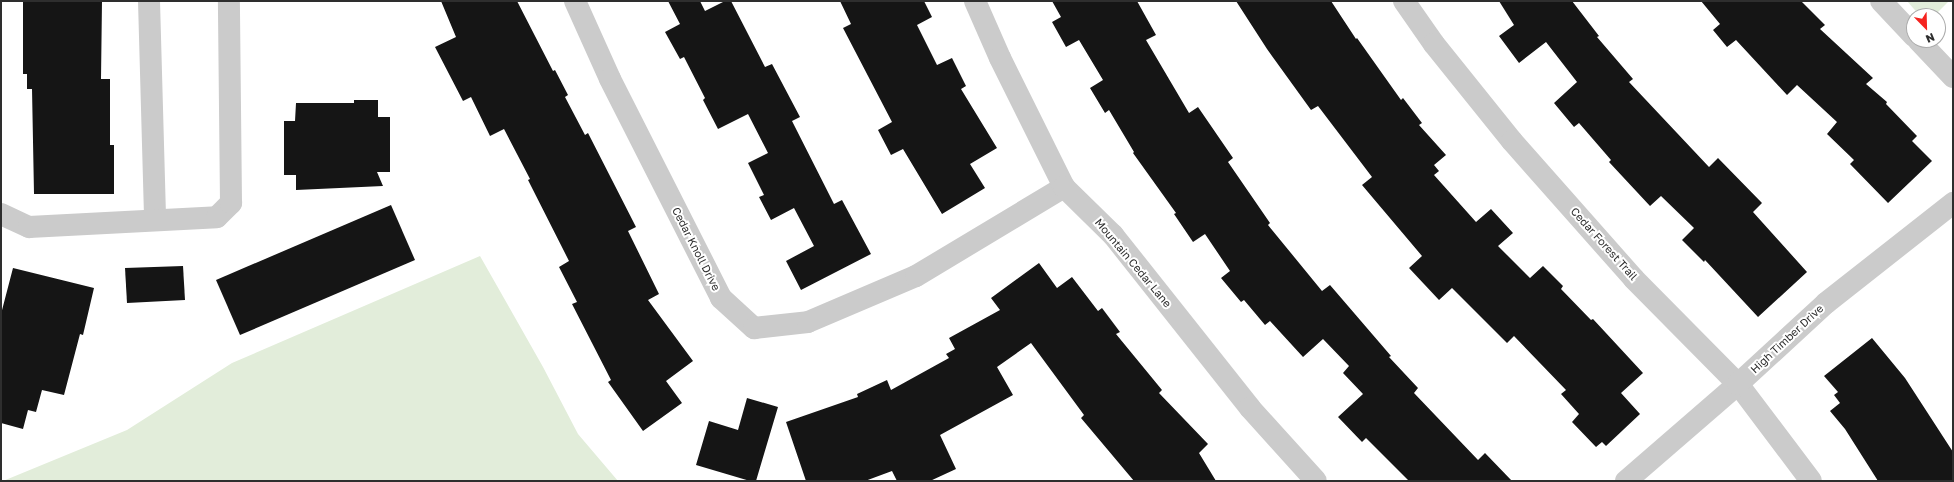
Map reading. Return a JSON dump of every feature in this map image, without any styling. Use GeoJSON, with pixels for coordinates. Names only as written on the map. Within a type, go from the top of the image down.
{"type":"FeatureCollection","features":[{"type":"Feature","properties":{"kind":"street"},"geometry":{"type":"LineString","coordinates":[[149,1],[155,220]]}},
{"type":"Feature","properties":{"kind":"street"},"geometry":{"type":"LineString","coordinates":[[1,214],[29,227],[217,217],[231,203],[229,1]]}},
{"type":"Feature","properties":{"kind":"street","name":"Cedar Knoll Drive"},"geometry":{"type":"LineString","coordinates":[[576,1],[610,79],[721,298],[754,328],[808,322],[916,276],[1064,187]]}},
{"type":"Feature","properties":{"kind":"street","name":"Mountain Cedar Lane"},"geometry":{"type":"LineString","coordinates":[[975,1],[1000,58],[1064,187],[1112,235],[1250,408],[1316,481]]}},
{"type":"Feature","properties":{"kind":"street","name":"Cedar Forest Trail"},"geometry":{"type":"LineString","coordinates":[[1404,1],[1434,44],[1512,142],[1634,279],[1738,384],[1810,481]]}},
{"type":"Feature","properties":{"kind":"street"},"geometry":{"type":"LineString","coordinates":[[1881,1],[1906,28]]}},
{"type":"Feature","properties":{"kind":"street"},"geometry":{"type":"LineString","coordinates":[[1926,48],[1953,77]]}},
{"type":"Feature","properties":{"kind":"street","name":"High Timber Drive"},"geometry":{"type":"LineString","coordinates":[[1626,481],[1738,384],[1826,303],[1953,203]]}},
{"type":"Feature","properties":{"kind":"green space"},"geometry":{"type":"Polygon","coordinates":[[[1907,1],[1949,1],[1942,8],[1913,8],[1907,1]]]}},
{"type":"Feature","properties":{"kind":"green space"},"geometry":{"type":"Polygon","coordinates":[[[480,256],[543,367],[578,434],[618,481],[3,481],[127,430],[232,363],[480,256]]]}},
{"type":"Feature","properties":{"kind":"building"},"geometry":{"type":"Polygon","coordinates":[[[23,1],[102,1],[101,79],[110,79],[110,145],[114,145],[114,194],[34,194],[32,89],[27,89],[27,74],[23,74],[23,1]]]}},
{"type":"Feature","properties":{"kind":"building"},"geometry":{"type":"Polygon","coordinates":[[[441,1],[517,1],[553,71],[555,70],[568,95],[565,97],[585,135],[588,133],[636,227],[628,231],[659,294],[648,300],[693,361],[666,381],[682,403],[643,431],[608,382],[611,380],[572,304],[577,302],[559,267],[569,261],[528,180],[530,179],[504,129],[490,136],[471,97],[463,101],[435,47],[456,37],[441,1]]]}},
{"type":"Feature","properties":{"kind":"building"},"geometry":{"type":"Polygon","coordinates":[[[668,1],[700,1],[705,11],[725,1],[731,1],[765,67],[772,64],[800,117],[792,121],[834,204],[842,200],[871,254],[801,290],[786,261],[814,246],[794,208],[771,220],[759,197],[764,195],[748,163],[768,153],[748,114],[718,129],[703,100],[705,98],[684,57],[680,59],[665,32],[680,24],[668,1]]]}},
{"type":"Feature","properties":{"kind":"building"},"geometry":{"type":"Polygon","coordinates":[[[840,1],[924,1],[932,17],[917,25],[937,65],[952,58],[966,86],[961,89],[997,148],[970,164],[985,188],[942,214],[903,149],[891,155],[878,130],[892,122],[843,28],[851,24],[840,1]]]}},
{"type":"Feature","properties":{"kind":"building"},"geometry":{"type":"Polygon","coordinates":[[[1052,1],[1137,1],[1156,35],[1146,40],[1189,113],[1198,107],[1233,158],[1228,162],[1270,223],[1268,225],[1322,291],[1330,285],[1391,356],[1389,357],[1418,388],[1414,393],[1478,460],[1485,453],[1512,481],[1409,481],[1366,438],[1362,442],[1338,417],[1363,394],[1343,373],[1349,366],[1323,339],[1303,357],[1270,321],[1265,325],[1244,300],[1241,302],[1221,278],[1230,271],[1205,234],[1193,242],[1174,214],[1176,213],[1133,153],[1134,152],[1109,110],[1105,113],[1090,88],[1103,80],[1079,40],[1066,47],[1052,22],[1061,17],[1052,1]]]}},
{"type":"Feature","properties":{"kind":"building"},"geometry":{"type":"Polygon","coordinates":[[[1236,1],[1331,1],[1356,39],[1357,38],[1401,100],[1403,98],[1422,123],[1419,125],[1446,155],[1434,165],[1439,171],[1434,175],[1476,222],[1491,209],[1513,233],[1498,246],[1530,278],[1543,266],[1563,286],[1561,289],[1591,320],[1593,319],[1643,373],[1621,393],[1640,414],[1606,446],[1602,442],[1596,447],[1572,422],[1579,414],[1561,394],[1566,390],[1514,336],[1507,343],[1452,288],[1439,300],[1409,268],[1422,256],[1362,185],[1372,177],[1318,106],[1311,110],[1267,49],[1236,1]]]}},
{"type":"Feature","properties":{"kind":"building"},"geometry":{"type":"Polygon","coordinates":[[[1499,1],[1572,1],[1599,36],[1597,37],[1633,79],[1629,82],[1709,167],[1718,158],[1762,203],[1753,212],[1807,272],[1758,317],[1705,260],[1704,262],[1682,240],[1694,228],[1661,196],[1650,206],[1609,162],[1611,160],[1579,123],[1574,127],[1554,103],[1577,82],[1546,42],[1519,63],[1499,36],[1514,25],[1499,1]]]}},
{"type":"Feature","properties":{"kind":"building"},"geometry":{"type":"Polygon","coordinates":[[[1701,1],[1801,1],[1825,25],[1820,29],[1873,78],[1866,84],[1887,102],[1886,104],[1917,136],[1912,141],[1932,161],[1888,203],[1850,164],[1854,160],[1827,134],[1837,122],[1797,85],[1787,95],[1736,40],[1727,47],[1713,30],[1720,24],[1701,1]]]}},
{"type":"Feature","properties":{"kind":"building"},"geometry":{"type":"Polygon","coordinates":[[[354,100],[378,100],[378,117],[390,117],[390,172],[377,172],[383,186],[296,190],[296,175],[284,175],[284,121],[295,121],[296,103],[354,103],[354,100]]]}},
{"type":"Feature","properties":{"kind":"building"},"geometry":{"type":"Polygon","coordinates":[[[391,205],[415,260],[240,335],[216,280],[391,205]]]}},
{"type":"Feature","properties":{"kind":"building"},"geometry":{"type":"Polygon","coordinates":[[[1039,263],[1057,288],[1072,277],[1098,311],[1102,308],[1120,332],[1116,334],[1162,390],[1159,393],[1208,444],[1199,453],[1216,481],[1134,481],[1081,418],[1084,415],[1031,343],[997,367],[1013,395],[940,435],[956,469],[930,481],[897,481],[892,471],[865,481],[806,481],[786,422],[858,397],[857,394],[887,380],[891,390],[949,358],[946,354],[955,349],[949,338],[1000,310],[991,298],[1039,263]]]}},
{"type":"Feature","properties":{"kind":"building"},"geometry":{"type":"Polygon","coordinates":[[[183,266],[185,300],[127,303],[125,268],[183,266]]]}},
{"type":"Feature","properties":{"kind":"building"},"geometry":{"type":"Polygon","coordinates":[[[13,268],[94,288],[83,335],[80,334],[64,395],[42,390],[36,412],[28,410],[23,429],[1,423],[1,314],[13,268]]]}},
{"type":"Feature","properties":{"kind":"building"},"geometry":{"type":"Polygon","coordinates":[[[1872,338],[1905,378],[1953,452],[1953,481],[1878,481],[1845,429],[1830,411],[1840,403],[1834,395],[1838,392],[1824,376],[1872,338]]]}},
{"type":"Feature","properties":{"kind":"building"},"geometry":{"type":"Polygon","coordinates":[[[747,398],[778,407],[756,481],[750,481],[696,465],[709,421],[738,430],[747,398]]]}}]}
